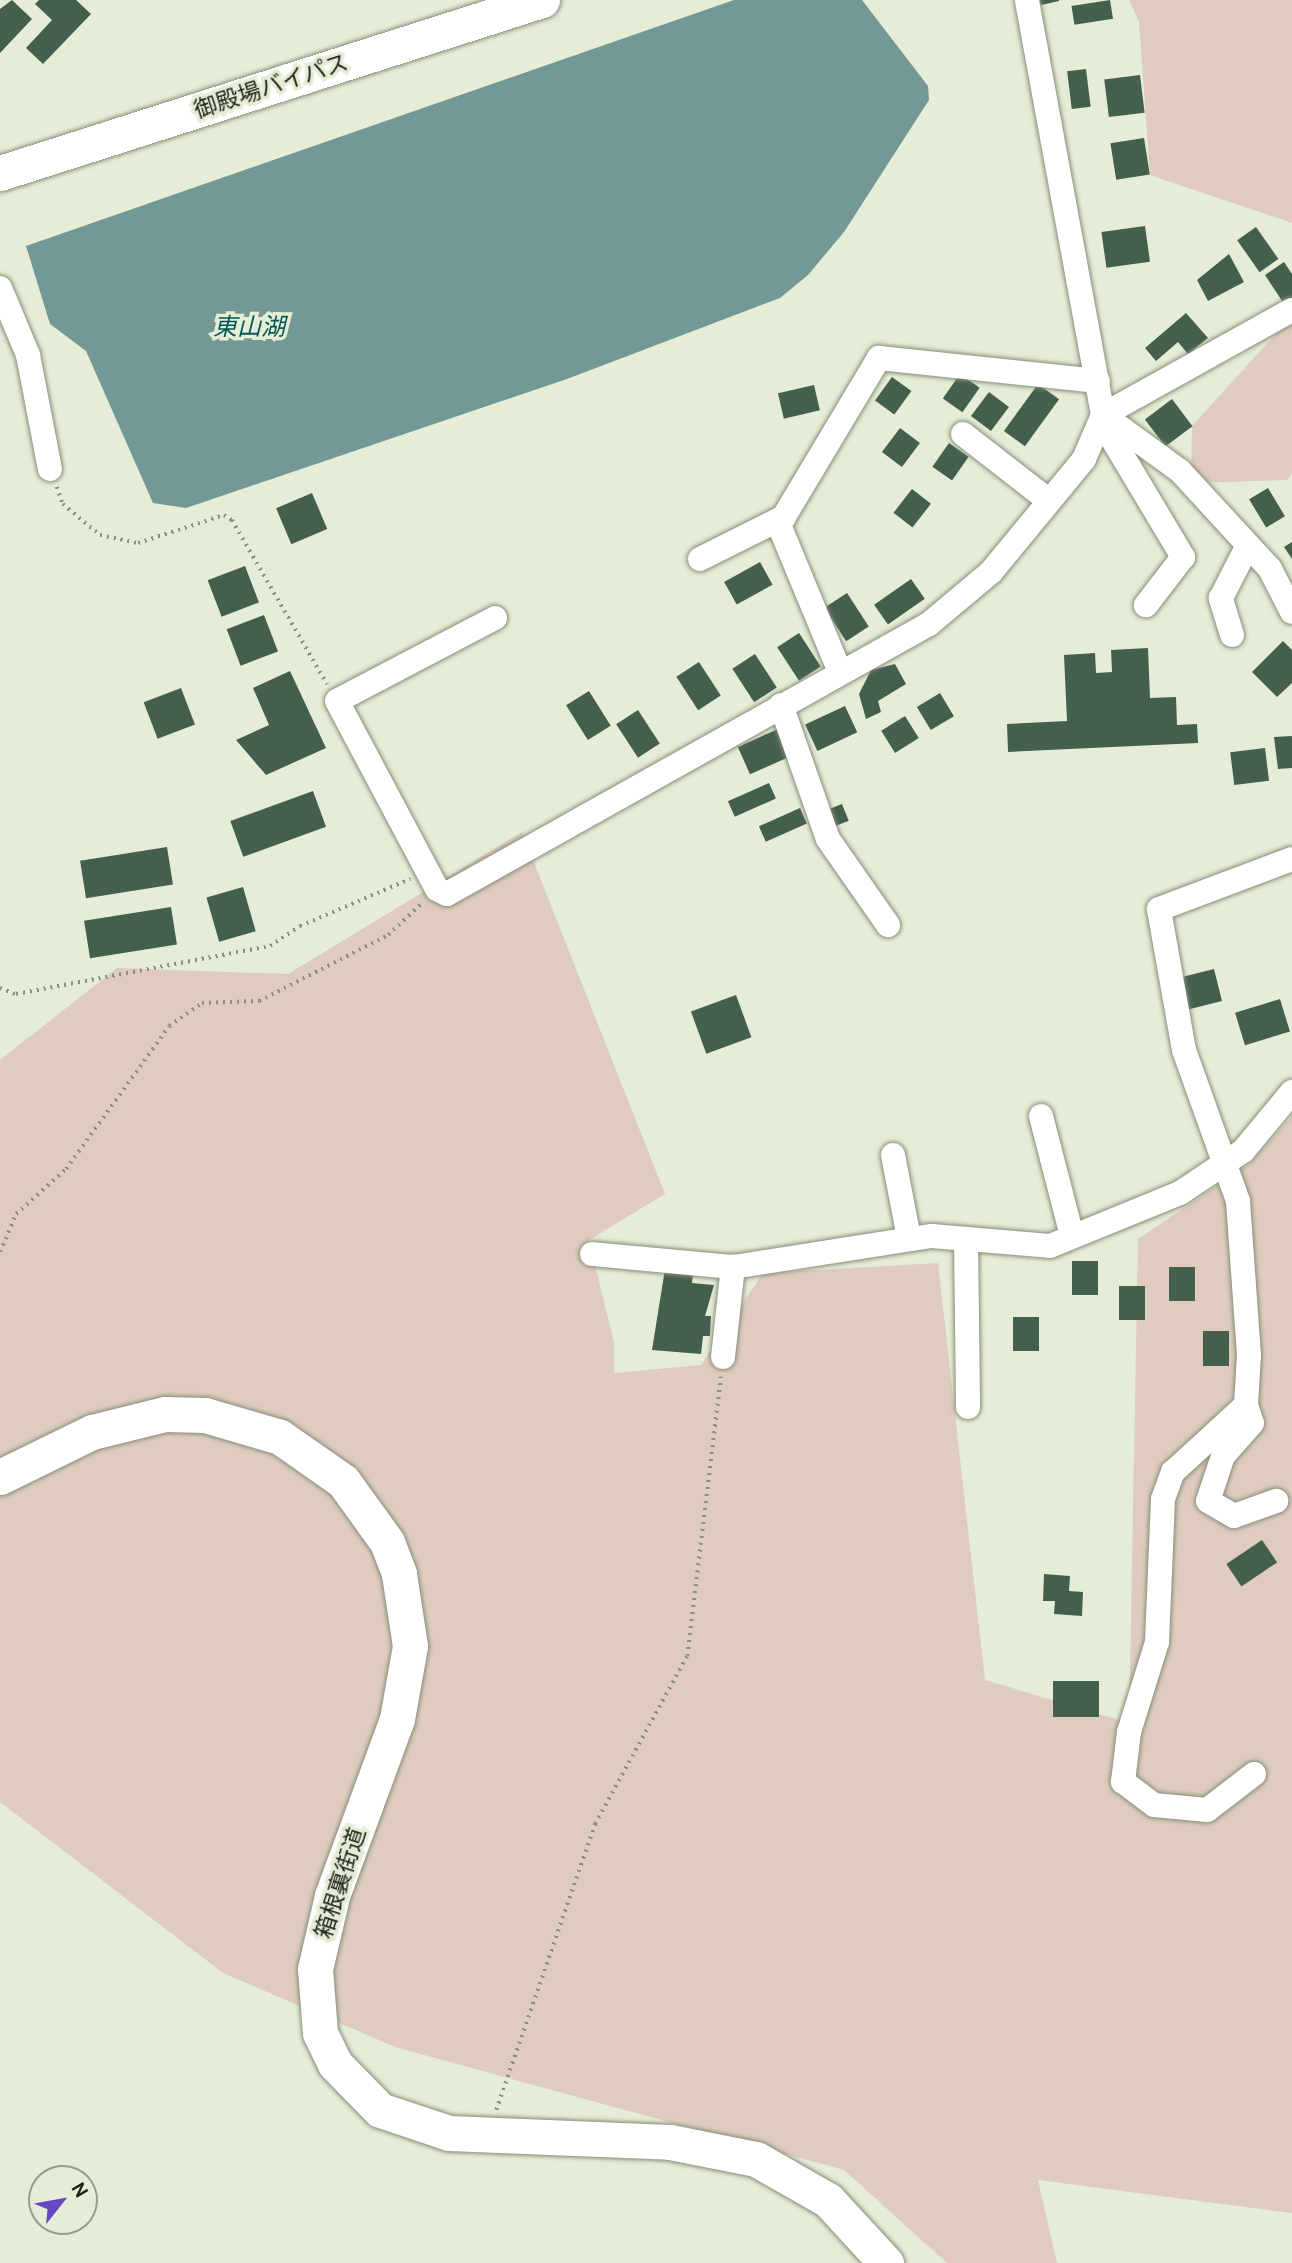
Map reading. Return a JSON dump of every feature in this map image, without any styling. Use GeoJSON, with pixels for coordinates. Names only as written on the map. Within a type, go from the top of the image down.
{"type":"FeatureCollection","features":[{"type":"Feature","properties":{"kind":"highway","name":"御殿場バイパス"},"geometry":{"type":"LineString","coordinates":[[0,173],[542,0]]}},
{"type":"Feature","properties":{"kind":"highway","name":"箱根裏街道"},"geometry":{"type":"LineString","coordinates":[[0,1477],[129,1419],[205,1415],[268,1433],[314,1455],[368,1510],[399,1574],[410,1646],[407,1682],[322,1933],[314,2002],[320,2033],[348,2081],[380,2110],[409,2124],[494,2139],[670,2142],[756,2159],[828,2200],[886,2263]]}},
{"type":"Feature","properties":{"kind":"street"},"geometry":{"type":"LineString","coordinates":[[1027,0],[1098,381],[1102,417],[1183,557],[1146,605]]}},
{"type":"Feature","properties":{"kind":"street"},"geometry":{"type":"LineString","coordinates":[[0,288],[28,355],[50,470]]}},
{"type":"Feature","properties":{"kind":"street"},"geometry":{"type":"LineString","coordinates":[[495,618],[337,701],[432,879],[447,894],[780,705],[929,624],[990,572],[1084,459],[1102,417],[1292,310]]}},
{"type":"Feature","properties":{"kind":"street"},"geometry":{"type":"LineString","coordinates":[[840,672],[779,525],[879,358],[1098,381]]}},
{"type":"Feature","properties":{"kind":"street"},"geometry":{"type":"LineString","coordinates":[[1102,417],[1180,471],[1270,569],[1292,612]]}},
{"type":"Feature","properties":{"kind":"street"},"geometry":{"type":"LineString","coordinates":[[963,434],[1049,501]]}},
{"type":"Feature","properties":{"kind":"street"},"geometry":{"type":"LineString","coordinates":[[700,559],[785,517]]}},
{"type":"Feature","properties":{"kind":"street"},"geometry":{"type":"LineString","coordinates":[[1232,635],[1221,598],[1248,545]]}},
{"type":"Feature","properties":{"kind":"street"},"geometry":{"type":"LineString","coordinates":[[780,705],[828,839],[888,925]]}},
{"type":"Feature","properties":{"kind":"street"},"geometry":{"type":"LineString","coordinates":[[1276,1501],[1234,1516],[1208,1502],[1223,1455],[1252,1423],[1246,1405],[1249,1355],[1238,1202],[1184,1050],[1159,909],[1292,859]]}},
{"type":"Feature","properties":{"kind":"street"},"geometry":{"type":"LineString","coordinates":[[592,1254],[733,1266],[909,1238],[966,1239],[1049,1246],[1180,1193],[1225,1163],[1292,1092]]}},
{"type":"Feature","properties":{"kind":"street"},"geometry":{"type":"LineString","coordinates":[[1041,1116],[1072,1237]]}},
{"type":"Feature","properties":{"kind":"street"},"geometry":{"type":"LineString","coordinates":[[893,1155],[909,1238]]}},
{"type":"Feature","properties":{"kind":"street"},"geometry":{"type":"LineString","coordinates":[[966,1239],[968,1407]]}},
{"type":"Feature","properties":{"kind":"street"},"geometry":{"type":"LineString","coordinates":[[723,1357],[733,1266]]}},
{"type":"Feature","properties":{"kind":"street"},"geometry":{"type":"LineString","coordinates":[[1246,1405],[1173,1472],[1163,1499],[1157,1642],[1129,1732],[1123,1782],[1154,1805],[1206,1810],[1254,1774]]}},
{"type":"Feature","properties":{"kind":"path"},"geometry":{"type":"LineString","coordinates":[[50,470],[63,504],[100,535],[138,543],[224,515],[232,520],[337,701]]}},
{"type":"Feature","properties":{"kind":"path"},"geometry":{"type":"LineString","coordinates":[[0,988],[16,994],[270,946],[300,926],[393,890],[432,879]]}},
{"type":"Feature","properties":{"kind":"path"},"geometry":{"type":"LineString","coordinates":[[0,1252],[16,1214],[66,1169],[169,1026],[202,1003],[259,1001],[388,934],[432,879]]}},
{"type":"Feature","properties":{"kind":"path"},"geometry":{"type":"LineString","coordinates":[[494,2139],[496,2105],[595,1824],[687,1656],[723,1357]]}},
{"type":"Feature","properties":{"kind":"shaded area"},"geometry":{"type":"Polygon","coordinates":[[[1129,0],[1292,0],[1292,223],[1150,175],[1139,22],[1129,0]]]}},
{"type":"Feature","properties":{"kind":"shaded area"},"geometry":{"type":"Polygon","coordinates":[[[1292,316],[1292,473],[1287,480],[1191,483],[1192,426],[1292,316]]]}},
{"type":"Feature","properties":{"kind":"shaded area"},"geometry":{"type":"Polygon","coordinates":[[[522,832],[665,1194],[589,1240],[614,1342],[614,1373],[701,1365],[763,1273],[938,1263],[985,1680],[1129,1723],[1138,1239],[1248,1165],[1292,1116],[1292,2213],[1038,2180],[1057,2263],[947,2263],[844,2170],[395,2047],[223,1973],[0,1802],[0,1060],[117,968],[288,974],[522,832]]]}},
{"type":"Feature","properties":{"kind":"water","name":"東山湖"},"geometry":{"type":"Polygon","coordinates":[[[734,0],[862,0],[928,86],[929,100],[844,232],[808,275],[780,298],[567,379],[186,508],[153,503],[86,351],[50,324],[26,246],[734,0]]]}},
{"type":"Feature","properties":{"kind":"building"},"geometry":{"type":"Polygon","coordinates":[[[12,0],[32,19],[0,53],[0,9],[12,0]]]}},
{"type":"Feature","properties":{"kind":"building"},"geometry":{"type":"Polygon","coordinates":[[[39,0],[76,0],[91,14],[43,64],[26,48],[52,20],[35,4],[39,0]]]}},
{"type":"Feature","properties":{"kind":"building"},"geometry":{"type":"Polygon","coordinates":[[[1040,0],[1059,0],[1059,1],[1041,5],[1040,0]]]}},
{"type":"Feature","properties":{"kind":"building"},"geometry":{"type":"Polygon","coordinates":[[[1110,0],[1113,19],[1074,25],[1071,6],[1110,0]]]}},
{"type":"Feature","properties":{"kind":"building"},"geometry":{"type":"Polygon","coordinates":[[[1086,69],[1091,107],[1072,109],[1067,71],[1086,69]]]}},
{"type":"Feature","properties":{"kind":"building"},"geometry":{"type":"Polygon","coordinates":[[[1140,75],[1145,113],[1109,117],[1104,79],[1140,75]]]}},
{"type":"Feature","properties":{"kind":"building"},"geometry":{"type":"Polygon","coordinates":[[[1144,138],[1150,175],[1116,180],[1110,143],[1144,138]]]}},
{"type":"Feature","properties":{"kind":"building"},"geometry":{"type":"Polygon","coordinates":[[[1145,226],[1150,262],[1106,268],[1101,232],[1145,226]]]}},
{"type":"Feature","properties":{"kind":"building"},"geometry":{"type":"Polygon","coordinates":[[[1256,227],[1278,259],[1260,272],[1237,240],[1256,227]]]}},
{"type":"Feature","properties":{"kind":"building"},"geometry":{"type":"Polygon","coordinates":[[[1229,254],[1244,282],[1208,301],[1197,280],[1229,254]]]}},
{"type":"Feature","properties":{"kind":"building"},"geometry":{"type":"Polygon","coordinates":[[[1284,262],[1292,274],[1292,303],[1286,307],[1265,275],[1284,262]]]}},
{"type":"Feature","properties":{"kind":"building"},"geometry":{"type":"Polygon","coordinates":[[[1186,313],[1208,338],[1188,354],[1178,342],[1156,361],[1145,348],[1186,313]]]}},
{"type":"Feature","properties":{"kind":"building"},"geometry":{"type":"Polygon","coordinates":[[[960,374],[980,388],[962,412],[943,399],[960,374]]]}},
{"type":"Feature","properties":{"kind":"building"},"geometry":{"type":"Polygon","coordinates":[[[892,377],[911,391],[894,415],[875,400],[892,377]]]}},
{"type":"Feature","properties":{"kind":"building"},"geometry":{"type":"Polygon","coordinates":[[[1038,384],[1059,399],[1025,446],[1004,431],[1038,384]]]}},
{"type":"Feature","properties":{"kind":"building"},"geometry":{"type":"Polygon","coordinates":[[[814,385],[820,410],[784,419],[778,393],[814,385]]]}},
{"type":"Feature","properties":{"kind":"building"},"geometry":{"type":"Polygon","coordinates":[[[989,392],[1009,407],[991,431],[971,416],[989,392]]]}},
{"type":"Feature","properties":{"kind":"building"},"geometry":{"type":"Polygon","coordinates":[[[1172,399],[1192,426],[1165,447],[1145,419],[1172,399]]]}},
{"type":"Feature","properties":{"kind":"building"},"geometry":{"type":"Polygon","coordinates":[[[900,428],[920,443],[902,467],[882,452],[900,428]]]}},
{"type":"Feature","properties":{"kind":"building"},"geometry":{"type":"Polygon","coordinates":[[[949,443],[969,457],[952,481],[932,467],[949,443]]]}},
{"type":"Feature","properties":{"kind":"building"},"geometry":{"type":"Polygon","coordinates":[[[1268,488],[1285,516],[1266,528],[1249,499],[1268,488]]]}},
{"type":"Feature","properties":{"kind":"building"},"geometry":{"type":"Polygon","coordinates":[[[912,489],[931,504],[912,527],[894,513],[912,489]]]}},
{"type":"Feature","properties":{"kind":"building"},"geometry":{"type":"Polygon","coordinates":[[[312,493],[327,529],[291,544],[276,508],[312,493]]]}},
{"type":"Feature","properties":{"kind":"building"},"geometry":{"type":"Polygon","coordinates":[[[1292,542],[1292,559],[1284,547],[1292,542]]]}},
{"type":"Feature","properties":{"kind":"building"},"geometry":{"type":"Polygon","coordinates":[[[760,562],[773,585],[737,605],[724,582],[760,562]]]}},
{"type":"Feature","properties":{"kind":"building"},"geometry":{"type":"Polygon","coordinates":[[[245,566],[259,602],[222,617],[208,580],[245,566]]]}},
{"type":"Feature","properties":{"kind":"building"},"geometry":{"type":"Polygon","coordinates":[[[911,579],[925,599],[888,624],[874,605],[911,579]]]}},
{"type":"Feature","properties":{"kind":"building"},"geometry":{"type":"Polygon","coordinates":[[[847,593],[869,627],[846,641],[824,608],[847,593]]]}},
{"type":"Feature","properties":{"kind":"building"},"geometry":{"type":"Polygon","coordinates":[[[264,615],[278,651],[241,666],[227,629],[264,615]]]}},
{"type":"Feature","properties":{"kind":"building"},"geometry":{"type":"Polygon","coordinates":[[[799,633],[821,667],[799,681],[777,647],[799,633]]]}},
{"type":"Feature","properties":{"kind":"building"},"geometry":{"type":"Polygon","coordinates":[[[1283,641],[1292,650],[1292,683],[1277,697],[1252,672],[1283,641]]]}},
{"type":"Feature","properties":{"kind":"building"},"geometry":{"type":"Polygon","coordinates":[[[1148,648],[1150,698],[1176,697],[1177,725],[1197,724],[1198,743],[1008,752],[1007,724],[1067,721],[1064,655],[1095,653],[1096,673],[1112,672],[1111,650],[1148,648]]]}},
{"type":"Feature","properties":{"kind":"building"},"geometry":{"type":"Polygon","coordinates":[[[755,654],[777,688],[754,702],[732,669],[755,654]]]}},
{"type":"Feature","properties":{"kind":"building"},"geometry":{"type":"Polygon","coordinates":[[[699,662],[721,696],[698,710],[676,677],[699,662]]]}},
{"type":"Feature","properties":{"kind":"building"},"geometry":{"type":"Polygon","coordinates":[[[895,664],[906,684],[878,701],[881,712],[866,719],[859,694],[871,670],[895,664]]]}},
{"type":"Feature","properties":{"kind":"building"},"geometry":{"type":"Polygon","coordinates":[[[290,671],[326,748],[266,775],[236,740],[269,725],[253,688],[290,671]]]}},
{"type":"Feature","properties":{"kind":"building"},"geometry":{"type":"Polygon","coordinates":[[[181,688],[195,724],[158,739],[144,702],[181,688]]]}},
{"type":"Feature","properties":{"kind":"building"},"geometry":{"type":"Polygon","coordinates":[[[589,691],[611,726],[588,740],[566,705],[589,691]]]}},
{"type":"Feature","properties":{"kind":"building"},"geometry":{"type":"Polygon","coordinates":[[[940,693],[954,716],[931,730],[917,707],[940,693]]]}},
{"type":"Feature","properties":{"kind":"building"},"geometry":{"type":"Polygon","coordinates":[[[845,706],[857,732],[817,751],[805,725],[845,706]]]}},
{"type":"Feature","properties":{"kind":"building"},"geometry":{"type":"Polygon","coordinates":[[[638,710],[660,744],[638,758],[616,724],[638,710]]]}},
{"type":"Feature","properties":{"kind":"building"},"geometry":{"type":"Polygon","coordinates":[[[905,716],[919,738],[895,753],[881,731],[905,716]]]}},
{"type":"Feature","properties":{"kind":"building"},"geometry":{"type":"Polygon","coordinates":[[[778,729],[790,756],[750,774],[738,747],[778,729]]]}},
{"type":"Feature","properties":{"kind":"building"},"geometry":{"type":"Polygon","coordinates":[[[1292,736],[1292,768],[1278,769],[1274,737],[1292,736]]]}},
{"type":"Feature","properties":{"kind":"building"},"geometry":{"type":"Polygon","coordinates":[[[1265,748],[1269,781],[1234,785],[1230,752],[1265,748]]]}},
{"type":"Feature","properties":{"kind":"building"},"geometry":{"type":"Polygon","coordinates":[[[769,783],[776,799],[735,817],[728,801],[769,783]]]}},
{"type":"Feature","properties":{"kind":"building"},"geometry":{"type":"Polygon","coordinates":[[[313,791],[326,827],[243,857],[230,821],[313,791]]]}},
{"type":"Feature","properties":{"kind":"building"},"geometry":{"type":"Polygon","coordinates":[[[842,804],[849,821],[835,826],[828,810],[842,804]]]}},
{"type":"Feature","properties":{"kind":"building"},"geometry":{"type":"Polygon","coordinates":[[[800,808],[807,824],[766,842],[759,826],[800,808]]]}},
{"type":"Feature","properties":{"kind":"building"},"geometry":{"type":"Polygon","coordinates":[[[167,847],[173,885],[86,898],[80,861],[167,847]]]}},
{"type":"Feature","properties":{"kind":"building"},"geometry":{"type":"Polygon","coordinates":[[[243,887],[256,931],[219,942],[206,897],[243,887]]]}},
{"type":"Feature","properties":{"kind":"building"},"geometry":{"type":"Polygon","coordinates":[[[171,907],[177,945],[90,958],[84,921],[171,907]]]}},
{"type":"Feature","properties":{"kind":"building"},"geometry":{"type":"Polygon","coordinates":[[[1214,969],[1222,1001],[1189,1009],[1181,977],[1214,969]]]}},
{"type":"Feature","properties":{"kind":"building"},"geometry":{"type":"Polygon","coordinates":[[[736,995],[751,1037],[706,1054],[691,1011],[736,995]]]}},
{"type":"Feature","properties":{"kind":"building"},"geometry":{"type":"Polygon","coordinates":[[[1280,999],[1290,1032],[1245,1045],[1235,1013],[1280,999]]]}},
{"type":"Feature","properties":{"kind":"building"},"geometry":{"type":"Polygon","coordinates":[[[1072,1261],[1098,1261],[1098,1295],[1072,1295],[1072,1261]]]}},
{"type":"Feature","properties":{"kind":"building"},"geometry":{"type":"Polygon","coordinates":[[[1169,1267],[1195,1267],[1195,1301],[1169,1301],[1169,1267]]]}},
{"type":"Feature","properties":{"kind":"building"},"geometry":{"type":"Polygon","coordinates":[[[665,1269],[693,1272],[692,1283],[714,1285],[705,1316],[711,1316],[710,1336],[703,1336],[701,1354],[652,1350],[665,1269]]]}},
{"type":"Feature","properties":{"kind":"building"},"geometry":{"type":"Polygon","coordinates":[[[1119,1286],[1145,1286],[1145,1320],[1119,1320],[1119,1286]]]}},
{"type":"Feature","properties":{"kind":"building"},"geometry":{"type":"Polygon","coordinates":[[[1013,1317],[1039,1317],[1039,1351],[1013,1351],[1013,1317]]]}},
{"type":"Feature","properties":{"kind":"building"},"geometry":{"type":"Polygon","coordinates":[[[1203,1331],[1229,1331],[1229,1366],[1203,1366],[1203,1331]]]}},
{"type":"Feature","properties":{"kind":"building"},"geometry":{"type":"Polygon","coordinates":[[[1262,1540],[1277,1562],[1241,1586],[1226,1564],[1262,1540]]]}},
{"type":"Feature","properties":{"kind":"building"},"geometry":{"type":"Polygon","coordinates":[[[1044,1574],[1070,1576],[1069,1591],[1083,1592],[1082,1616],[1054,1614],[1055,1601],[1043,1601],[1044,1574]]]}},
{"type":"Feature","properties":{"kind":"building"},"geometry":{"type":"Polygon","coordinates":[[[1053,1681],[1099,1681],[1099,1717],[1053,1717],[1053,1681]]]}}]}
